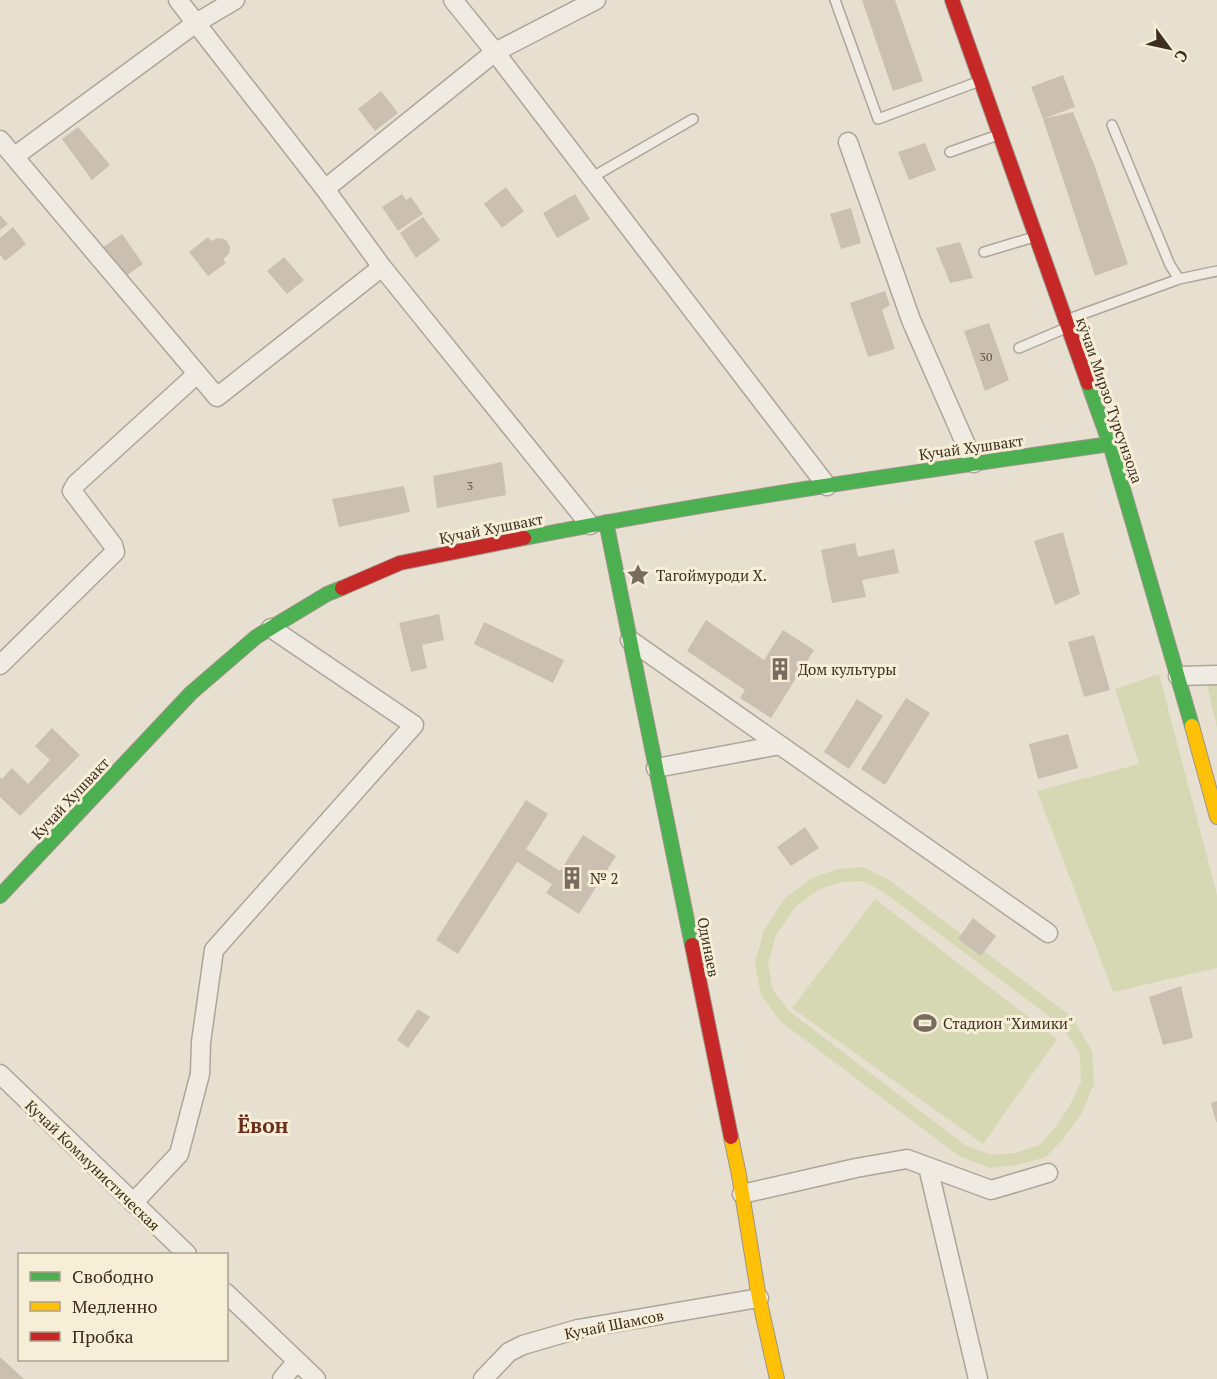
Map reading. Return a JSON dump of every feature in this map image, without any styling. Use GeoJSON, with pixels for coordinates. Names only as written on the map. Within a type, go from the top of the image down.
{"type":"FeatureCollection","features":[{"type":"Feature","properties":{"kind":"street"},"geometry":{"type":"LineString","coordinates":[[178,0],[325,189],[382,267],[598,524]]}},
{"type":"Feature","properties":{"kind":"street"},"geometry":{"type":"LineString","coordinates":[[15,156],[196,23],[235,0]]}},
{"type":"Feature","properties":{"kind":"street"},"geometry":{"type":"LineString","coordinates":[[453,0],[827,486]]}},
{"type":"Feature","properties":{"kind":"street"},"geometry":{"type":"LineString","coordinates":[[325,189],[495,52],[596,0]]}},
{"type":"Feature","properties":{"kind":"street","name":"кӯчаи Мирзо Турсунзода"},"geometry":{"type":"LineString","coordinates":[[952,0],[1110,444],[1217,817]]}},
{"type":"Feature","properties":{"kind":"street"},"geometry":{"type":"LineString","coordinates":[[0,140],[218,397],[382,267]]}},
{"type":"Feature","properties":{"kind":"street"},"geometry":{"type":"LineString","coordinates":[[848,142],[911,320],[974,464]]}},
{"type":"Feature","properties":{"kind":"street"},"geometry":{"type":"LineString","coordinates":[[2,659],[115,552],[113,544],[72,491],[76,484],[197,374]]}},
{"type":"Feature","properties":{"kind":"street","name":"Кучай Хушвакт"},"geometry":{"type":"LineString","coordinates":[[0,896],[191,693],[256,637],[327,594],[400,563],[598,524],[827,486],[1110,444]]}},
{"type":"Feature","properties":{"kind":"street","name":"Одинаев"},"geometry":{"type":"LineString","coordinates":[[598,524],[630,640],[742,1194],[759,1298],[777,1379]]}},
{"type":"Feature","properties":{"kind":"street"},"geometry":{"type":"LineString","coordinates":[[133,1203],[179,1154],[200,1074],[201,1042],[214,950],[414,724],[271,628]]}},
{"type":"Feature","properties":{"kind":"street"},"geometry":{"type":"LineString","coordinates":[[630,640],[1048,933]]}},
{"type":"Feature","properties":{"kind":"street"},"geometry":{"type":"LineString","coordinates":[[1178,676],[1217,675]]}},
{"type":"Feature","properties":{"kind":"street"},"geometry":{"type":"LineString","coordinates":[[656,768],[780,745]]}},
{"type":"Feature","properties":{"kind":"street","name":"Кучай Коммунистическая"},"geometry":{"type":"LineString","coordinates":[[0,1074],[186,1253]]}},
{"type":"Feature","properties":{"kind":"street"},"geometry":{"type":"LineString","coordinates":[[742,1194],[907,1159],[991,1190],[1048,1173]]}},
{"type":"Feature","properties":{"kind":"street"},"geometry":{"type":"LineString","coordinates":[[928,1167],[978,1379]]}},
{"type":"Feature","properties":{"kind":"street"},"geometry":{"type":"LineString","coordinates":[[228,1295],[316,1379]]}},
{"type":"Feature","properties":{"kind":"street","name":"Кучай Шамсов"},"geometry":{"type":"LineString","coordinates":[[483,1379],[509,1352],[523,1345],[578,1329],[759,1298]]}},
{"type":"Feature","properties":{"kind":"street"},"geometry":{"type":"LineString","coordinates":[[282,1379],[297,1361]]}},
{"type":"Feature","properties":{"kind":"lane"},"geometry":{"type":"LineString","coordinates":[[835,0],[878,118],[981,81]]}},
{"type":"Feature","properties":{"kind":"lane"},"geometry":{"type":"LineString","coordinates":[[591,177],[693,119]]}},
{"type":"Feature","properties":{"kind":"lane"},"geometry":{"type":"LineString","coordinates":[[1112,125],[1170,265],[1179,279]]}},
{"type":"Feature","properties":{"kind":"lane"},"geometry":{"type":"LineString","coordinates":[[950,152],[1000,135]]}},
{"type":"Feature","properties":{"kind":"lane"},"geometry":{"type":"LineString","coordinates":[[984,252],[1036,237]]}},
{"type":"Feature","properties":{"kind":"lane"},"geometry":{"type":"LineString","coordinates":[[1019,348],[1067,323],[1179,279],[1217,271]]}},
{"type":"Feature","properties":{"kind":"green space"},"geometry":{"type":"Polygon","coordinates":[[[1159,674],[1217,895],[1217,968],[1113,992],[1037,791],[1139,764],[1115,689],[1159,674]]]}},
{"type":"Feature","properties":{"kind":"green space"},"geometry":{"type":"Polygon","coordinates":[[[1217,683],[1217,729],[1207,684],[1217,683]]]}},
{"type":"Feature","properties":{"kind":"green space"},"geometry":{"type":"Polygon","coordinates":[[[864,867],[889,880],[1072,1017],[1092,1051],[1094,1084],[1081,1114],[1063,1139],[1046,1157],[1018,1165],[990,1168],[959,1156],[780,1021],[761,995],[755,963],[764,930],[785,898],[814,877],[838,869],[864,867]],[[862,881],[841,882],[820,889],[795,907],[776,935],[768,964],[773,990],[789,1011],[965,1145],[992,1155],[1015,1153],[1039,1145],[1069,1107],[1081,1082],[1080,1054],[1062,1026],[882,891],[862,881]]]}},
{"type":"Feature","properties":{"kind":"green space","name":"Стадион \"Химики\""},"geometry":{"type":"Polygon","coordinates":[[[875,899],[1057,1039],[983,1144],[792,1008],[875,899]]]}},
{"type":"Feature","properties":{"kind":"building"},"geometry":{"type":"Polygon","coordinates":[[[862,0],[895,0],[923,81],[893,91],[862,0]]]}},
{"type":"Feature","properties":{"kind":"building"},"geometry":{"type":"Polygon","coordinates":[[[1063,75],[1075,107],[1043,119],[1031,87],[1063,75]]]}},
{"type":"Feature","properties":{"kind":"building"},"geometry":{"type":"Polygon","coordinates":[[[381,91],[398,113],[375,131],[358,109],[381,91]]]}},
{"type":"Feature","properties":{"kind":"building"},"geometry":{"type":"Polygon","coordinates":[[[1073,112],[1095,167],[1128,264],[1095,276],[1043,119],[1073,112]]]}},
{"type":"Feature","properties":{"kind":"building"},"geometry":{"type":"Polygon","coordinates":[[[78,127],[110,165],[92,180],[62,139],[78,127]]]}},
{"type":"Feature","properties":{"kind":"building"},"geometry":{"type":"Polygon","coordinates":[[[925,143],[936,170],[909,180],[898,152],[925,143]]]}},
{"type":"Feature","properties":{"kind":"building"},"geometry":{"type":"Polygon","coordinates":[[[506,187],[524,211],[502,228],[484,204],[506,187]]]}},
{"type":"Feature","properties":{"kind":"building"},"geometry":{"type":"Polygon","coordinates":[[[402,194],[406,200],[411,197],[423,214],[398,231],[382,207],[402,194]]]}},
{"type":"Feature","properties":{"kind":"building"},"geometry":{"type":"Polygon","coordinates":[[[575,194],[590,219],[557,238],[543,213],[575,194]]]}},
{"type":"Feature","properties":{"kind":"building"},"geometry":{"type":"Polygon","coordinates":[[[851,208],[861,243],[841,249],[830,214],[851,208]]]}},
{"type":"Feature","properties":{"kind":"building"},"geometry":{"type":"Polygon","coordinates":[[[0,215],[8,224],[0,230],[0,215]]]}},
{"type":"Feature","properties":{"kind":"building"},"geometry":{"type":"Polygon","coordinates":[[[423,217],[440,240],[416,258],[400,233],[423,217]]]}},
{"type":"Feature","properties":{"kind":"building"},"geometry":{"type":"Polygon","coordinates":[[[13,227],[26,244],[5,261],[0,255],[0,238],[13,227]]]}},
{"type":"Feature","properties":{"kind":"building"},"geometry":{"type":"Polygon","coordinates":[[[122,234],[143,264],[123,278],[102,248],[122,234]]]}},
{"type":"Feature","properties":{"kind":"building"},"geometry":{"type":"Polygon","coordinates":[[[208,237],[211,241],[218,238],[224,239],[230,247],[229,254],[223,259],[226,263],[208,276],[189,252],[208,237]]]}},
{"type":"Feature","properties":{"kind":"building"},"geometry":{"type":"Polygon","coordinates":[[[960,242],[973,278],[950,283],[936,248],[960,242]]]}},
{"type":"Feature","properties":{"kind":"building"},"geometry":{"type":"Polygon","coordinates":[[[284,257],[304,280],[287,294],[267,271],[284,257]]]}},
{"type":"Feature","properties":{"kind":"building"},"geometry":{"type":"Polygon","coordinates":[[[885,291],[890,305],[882,310],[895,349],[868,357],[850,303],[885,291]]]}},
{"type":"Feature","properties":{"kind":"building"},"geometry":{"type":"Polygon","coordinates":[[[989,323],[1009,380],[985,391],[964,331],[989,323]]]}},
{"type":"Feature","properties":{"kind":"building"},"geometry":{"type":"Polygon","coordinates":[[[502,462],[506,495],[437,508],[433,476],[502,462]]]}},
{"type":"Feature","properties":{"kind":"building"},"geometry":{"type":"Polygon","coordinates":[[[404,486],[410,512],[339,527],[332,499],[404,486]]]}},
{"type":"Feature","properties":{"kind":"building"},"geometry":{"type":"Polygon","coordinates":[[[1063,532],[1080,594],[1055,605],[1034,541],[1063,532]]]}},
{"type":"Feature","properties":{"kind":"building"},"geometry":{"type":"Polygon","coordinates":[[[855,543],[858,557],[894,549],[899,573],[862,580],[866,597],[832,603],[821,550],[855,543]]]}},
{"type":"Feature","properties":{"kind":"building"},"geometry":{"type":"Polygon","coordinates":[[[439,614],[444,640],[422,645],[427,668],[411,672],[399,623],[439,614]]]}},
{"type":"Feature","properties":{"kind":"building"},"geometry":{"type":"Polygon","coordinates":[[[706,620],[764,660],[783,630],[814,650],[771,718],[740,698],[745,690],[687,651],[706,620]]]}},
{"type":"Feature","properties":{"kind":"building"},"geometry":{"type":"Polygon","coordinates":[[[484,622],[564,660],[553,683],[474,644],[484,622]]]}},
{"type":"Feature","properties":{"kind":"building"},"geometry":{"type":"Polygon","coordinates":[[[1094,635],[1110,690],[1084,697],[1068,642],[1094,635]]]}},
{"type":"Feature","properties":{"kind":"building"},"geometry":{"type":"Polygon","coordinates":[[[906,698],[930,713],[885,785],[861,769],[906,698]]]}},
{"type":"Feature","properties":{"kind":"building"},"geometry":{"type":"Polygon","coordinates":[[[857,699],[883,716],[849,769],[824,752],[857,699]]]}},
{"type":"Feature","properties":{"kind":"building"},"geometry":{"type":"Polygon","coordinates":[[[52,728],[80,755],[20,816],[0,797],[0,777],[2,779],[12,768],[28,784],[50,760],[35,746],[52,728]]]}},
{"type":"Feature","properties":{"kind":"building"},"geometry":{"type":"Polygon","coordinates":[[[1068,734],[1078,768],[1038,779],[1029,744],[1068,734]]]}},
{"type":"Feature","properties":{"kind":"building","name":"№ 2"},"geometry":{"type":"Polygon","coordinates":[[[526,800],[548,814],[526,849],[560,871],[583,835],[616,856],[579,914],[546,893],[552,884],[517,862],[458,954],[436,940],[526,800]]]}},
{"type":"Feature","properties":{"kind":"building"},"geometry":{"type":"Polygon","coordinates":[[[805,827],[819,848],[791,866],[777,847],[805,827]]]}},
{"type":"Feature","properties":{"kind":"building"},"geometry":{"type":"Polygon","coordinates":[[[973,918],[996,936],[981,956],[958,939],[973,918]]]}},
{"type":"Feature","properties":{"kind":"building"},"geometry":{"type":"Polygon","coordinates":[[[1181,986],[1193,1038],[1163,1045],[1149,997],[1181,986]]]}},
{"type":"Feature","properties":{"kind":"building"},"geometry":{"type":"Polygon","coordinates":[[[418,1009],[430,1017],[408,1048],[397,1040],[418,1009]]]}},
{"type":"Feature","properties":{"kind":"building"},"geometry":{"type":"Polygon","coordinates":[[[1217,1101],[1217,1122],[1216,1122],[1211,1103],[1217,1101]]]}},
{"type":"Feature","properties":{"kind":"building"},"geometry":{"type":"Polygon","coordinates":[[[0,1357],[24,1379],[0,1379],[0,1357]]]}},
{"type":"Feature","properties":{"kind":"traffic: fast"},"geometry":{"type":"LineString","coordinates":[[1088,383],[1110,444],[1192,726]]}},
{"type":"Feature","properties":{"kind":"traffic: fast"},"geometry":{"type":"LineString","coordinates":[[524,538],[743,499],[1110,444]]}},
{"type":"Feature","properties":{"kind":"traffic: fast"},"geometry":{"type":"LineString","coordinates":[[606,522],[692,945]]}},
{"type":"Feature","properties":{"kind":"traffic: fast"},"geometry":{"type":"LineString","coordinates":[[0,896],[191,693],[256,637],[327,594],[342,588]]}},
{"type":"Feature","properties":{"kind":"traffic: slow"},"geometry":{"type":"LineString","coordinates":[[1192,726],[1217,817]]}},
{"type":"Feature","properties":{"kind":"traffic: slow"},"geometry":{"type":"LineString","coordinates":[[731,1137],[759,1298],[777,1379]]}},
{"type":"Feature","properties":{"kind":"traffic: jam"},"geometry":{"type":"LineString","coordinates":[[952,0],[1088,383]]}},
{"type":"Feature","properties":{"kind":"traffic: jam"},"geometry":{"type":"LineString","coordinates":[[342,588],[400,563],[524,538]]}},
{"type":"Feature","properties":{"kind":"traffic: jam"},"geometry":{"type":"LineString","coordinates":[[692,945],[731,1137]]}},
{"type":"Feature","properties":{"kind":"place","name":"Тагоймуроди Х."},"geometry":{"type":"Point","coordinates":[638,575]}},
{"type":"Feature","properties":{"kind":"place","name":"Дом культуры"},"geometry":{"type":"Point","coordinates":[780,669]}},
{"type":"Feature","properties":{"kind":"place","name":"№ 2"},"geometry":{"type":"Point","coordinates":[572,878]}},
{"type":"Feature","properties":{"kind":"place","name":"Стадион \"Химики\""},"geometry":{"type":"Point","coordinates":[925,1023]}},
{"type":"Feature","properties":{"kind":"district","name":"Ёвон"},"geometry":{"type":"Point","coordinates":[263,1125]}}]}
